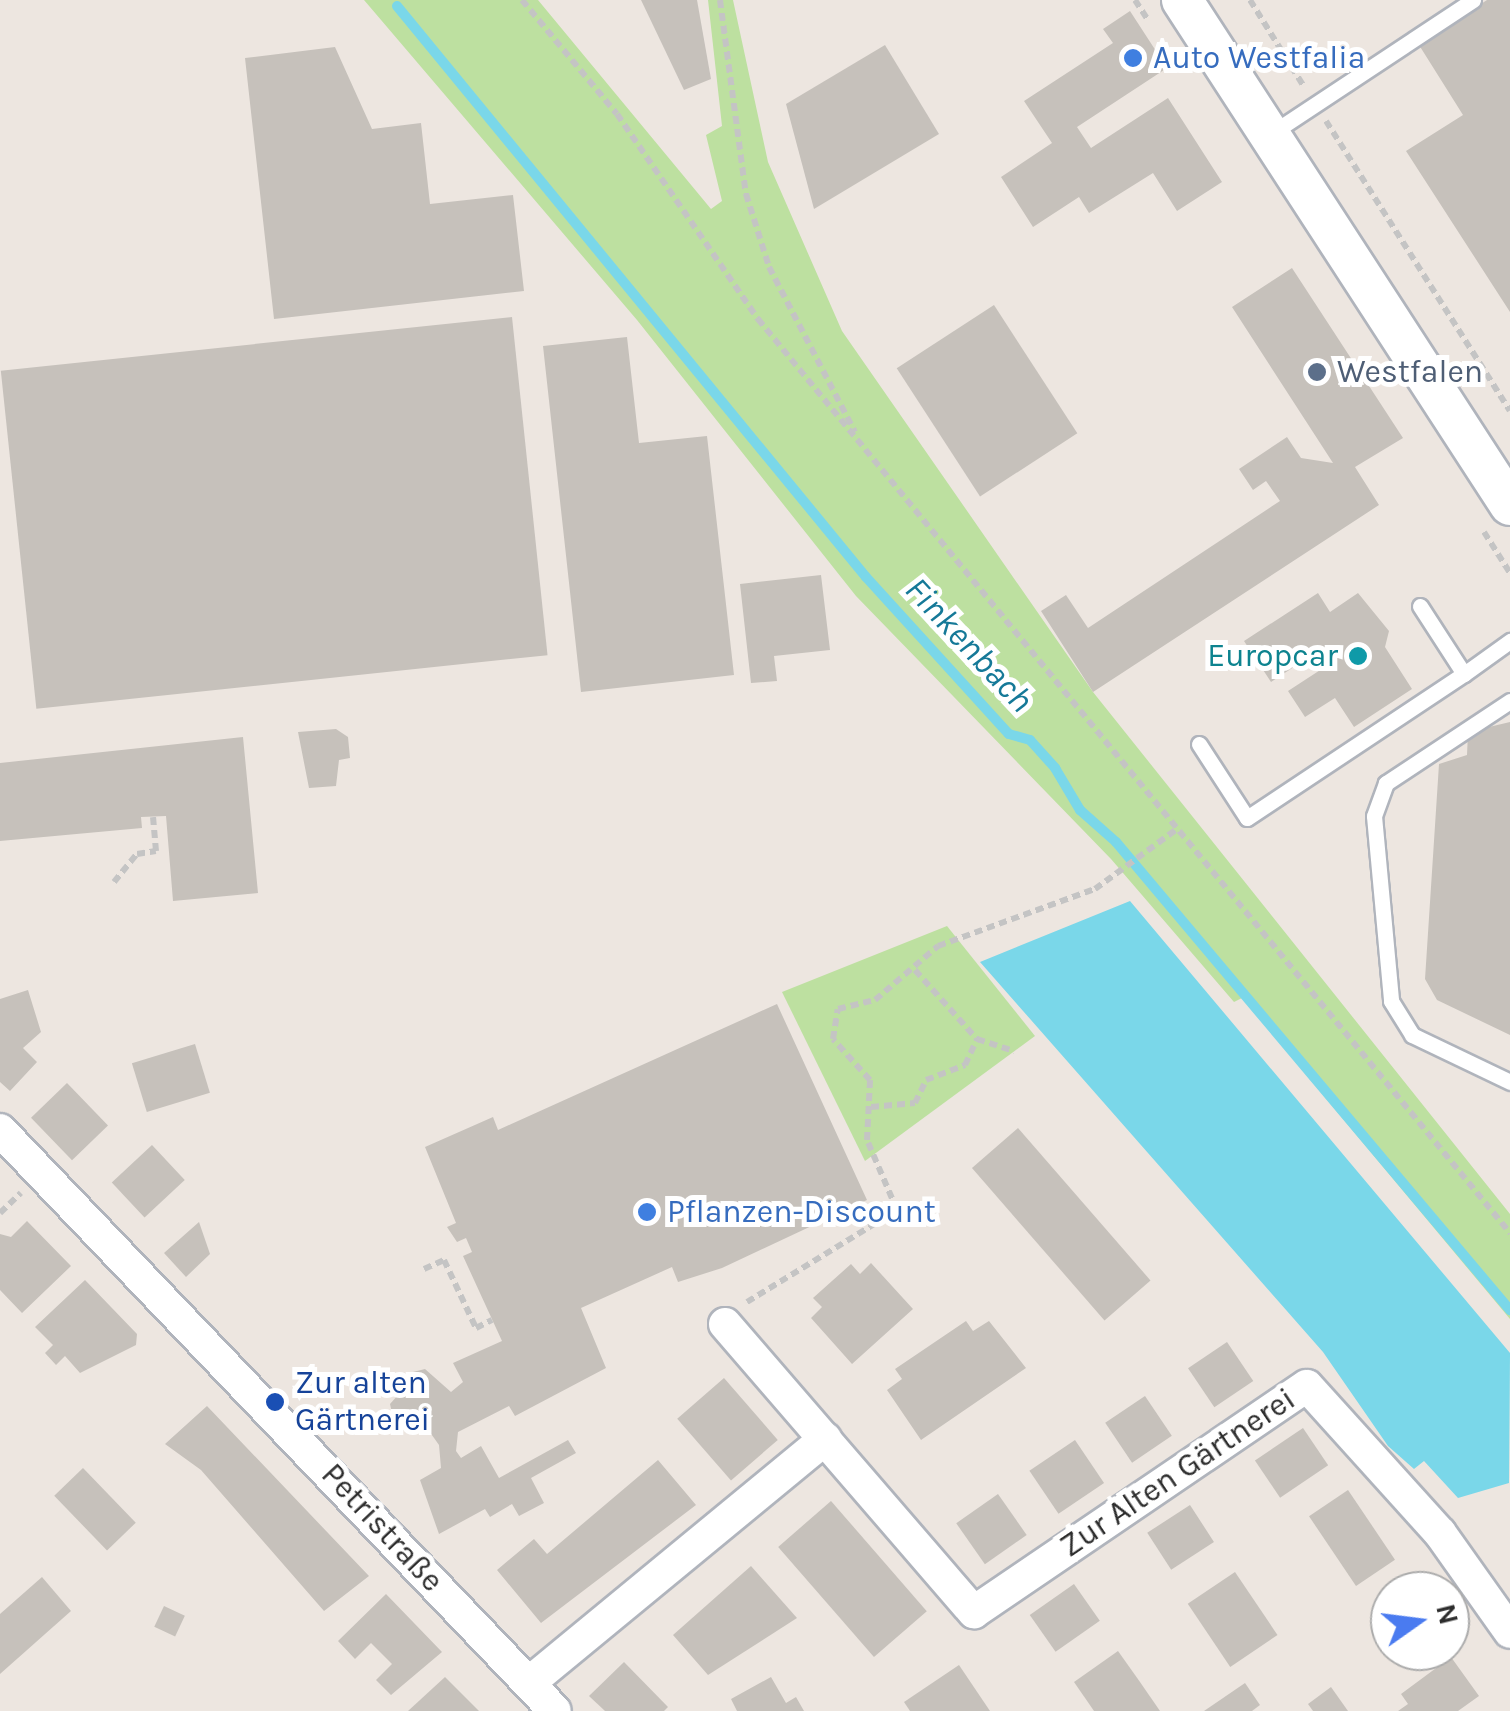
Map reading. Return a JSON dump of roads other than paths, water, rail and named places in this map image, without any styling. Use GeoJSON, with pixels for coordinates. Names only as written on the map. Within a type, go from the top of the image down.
{"type":"FeatureCollection","features":[{"type":"Feature","properties":{"kind":"street"},"geometry":{"type":"LineString","coordinates":[[1182,0],[1510,505]]}},
{"type":"Feature","properties":{"kind":"street","name":"Petristraße"},"geometry":{"type":"LineString","coordinates":[[0,1130],[555,1711]]}},
{"type":"Feature","properties":{"kind":"street","name":"Zur Alten Gärtnerei"},"geometry":{"type":"LineString","coordinates":[[725,1324],[974,1612],[1307,1386],[1440,1533],[1510,1632]]}},
{"type":"Feature","properties":{"kind":"street"},"geometry":{"type":"LineString","coordinates":[[529,1683],[824,1439]]}},
{"type":"Feature","properties":{"kind":"lane"},"geometry":{"type":"LineString","coordinates":[[1270,134],[1473,0]]}},
{"type":"Feature","properties":{"kind":"lane"},"geometry":{"type":"LineString","coordinates":[[1420,606],[1464,674]]}},
{"type":"Feature","properties":{"kind":"lane"},"geometry":{"type":"LineString","coordinates":[[1199,744],[1247,818],[1510,640]]}},
{"type":"Feature","properties":{"kind":"lane"},"geometry":{"type":"LineString","coordinates":[[1510,701],[1386,783],[1374,816],[1391,1001],[1412,1034],[1510,1082]]}},
{"type":"Feature","properties":{"kind":"water"},"geometry":{"type":"Polygon","coordinates":[[[1130,901],[1510,1353],[1509,1483],[1458,1498],[1424,1461],[1414,1469],[1388,1446],[1323,1352],[980,962],[1130,901]]]}},
{"type":"Feature","properties":{"kind":"waterway","name":"Finkenbach"},"geometry":{"type":"LineString","coordinates":[[397,6],[866,577],[1009,734],[1030,740],[1055,768],[1080,810],[1116,842],[1510,1310]]}},
{"type":"Feature","properties":{"kind":"place","name":"Auto Westfalia"},"geometry":{"type":"Point","coordinates":[1133,58]}},
{"type":"Feature","properties":{"kind":"place","name":"Westfalen"},"geometry":{"type":"Point","coordinates":[1317,372]}},
{"type":"Feature","properties":{"kind":"place","name":"Europcar"},"geometry":{"type":"Point","coordinates":[1358,656]}},
{"type":"Feature","properties":{"kind":"place","name":"Pflanzen-Discount"},"geometry":{"type":"Point","coordinates":[647,1212]}},
{"type":"Feature","properties":{"kind":"place","name":"Zur alten Gärtnerei"},"geometry":{"type":"Point","coordinates":[275,1402]}}]}
